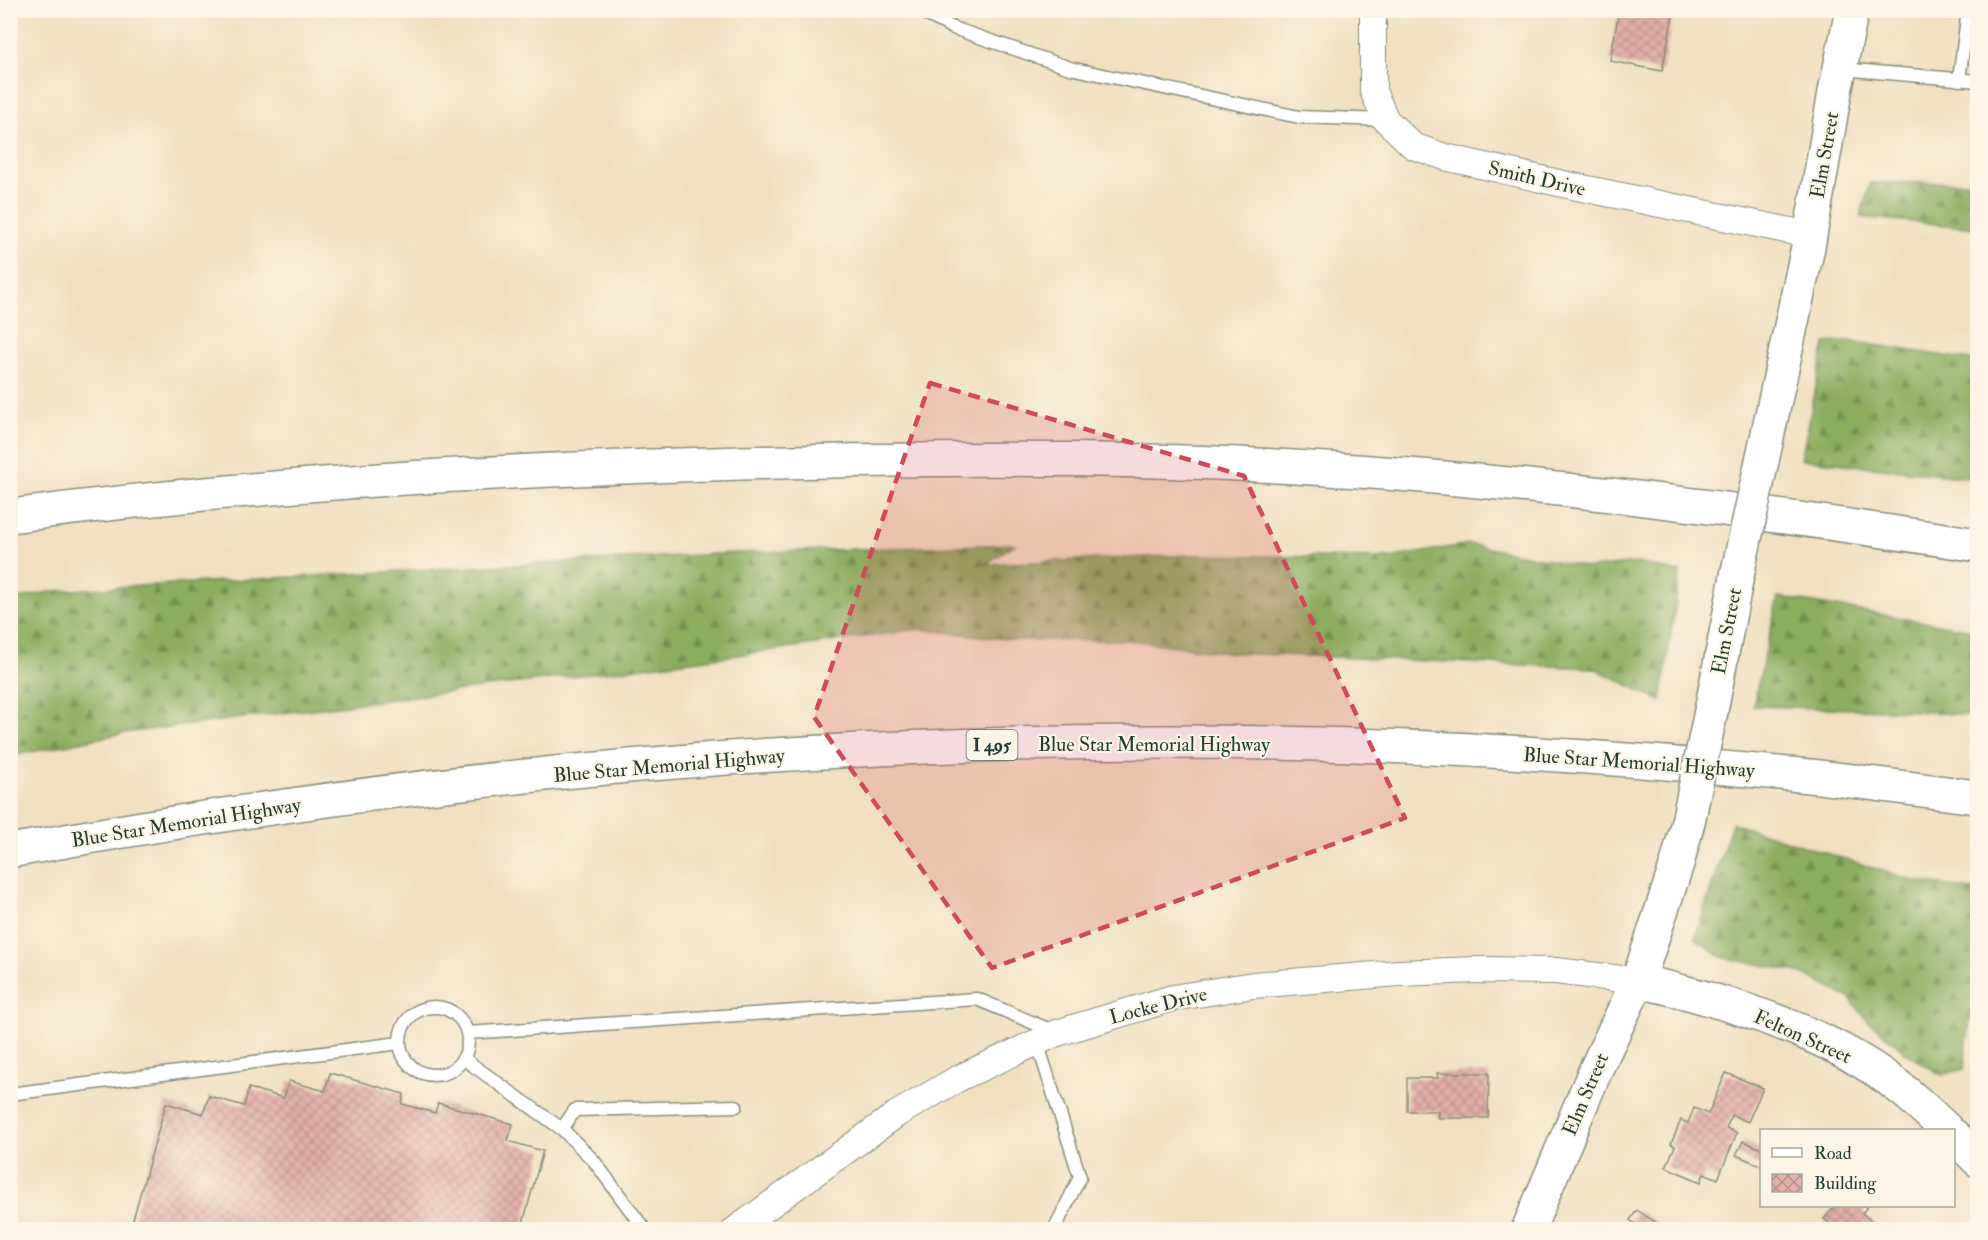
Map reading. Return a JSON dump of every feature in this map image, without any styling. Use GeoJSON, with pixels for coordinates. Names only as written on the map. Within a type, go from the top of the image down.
{"type":"FeatureCollection","features":[{"type":"Feature","properties":{"kind":"main road","name":"Elm Street"},"geometry":{"type":"LineString","coordinates":[[1527,1230],[1596,1069],[1638,981],[1674,873],[1688,822],[1738,571],[1810,235],[1852,10]]}},
{"type":"Feature","properties":{"kind":"main road"},"geometry":{"type":"LineString","coordinates":[[10,516],[250,489],[429,476],[609,467],[788,462],[1089,460],[1240,464],[1369,472],[1498,484],[1828,523],[1977,545]]}},
{"type":"Feature","properties":{"kind":"main road","name":"Blue Star Memorial Highway"},"geometry":{"type":"LineString","coordinates":[[10,851],[123,830],[446,785],[737,758],[995,745],[1273,743],[1545,754],[1804,775],[1977,797]]}},
{"type":"Feature","properties":{"kind":"main road","name":"Felton Street"},"geometry":{"type":"LineString","coordinates":[[1638,981],[1730,1005],[1813,1037],[1881,1073],[1920,1104],[1945,1129]]}},
{"type":"Feature","properties":{"kind":"main road"},"geometry":{"type":"LineString","coordinates":[[1955,1139],[1977,1160]]}},
{"type":"Feature","properties":{"kind":"street","name":"Smith Drive"},"geometry":{"type":"LineString","coordinates":[[1373,10],[1373,91],[1386,120],[1413,146],[1445,157],[1563,184],[1810,235]]}},
{"type":"Feature","properties":{"kind":"street","name":"Locke Drive"},"geometry":{"type":"LineString","coordinates":[[735,1230],[759,1217],[897,1114],[959,1078],[1047,1038],[1173,998],[1253,986],[1399,973],[1477,970],[1556,971],[1638,981]]}},
{"type":"Feature","properties":{"kind":"lane"},"geometry":{"type":"LineString","coordinates":[[918,10],[953,28],[1070,68],[1299,117],[1386,120]]}},
{"type":"Feature","properties":{"kind":"lane"},"geometry":{"type":"LineString","coordinates":[[1959,80],[1968,10]]}},
{"type":"Feature","properties":{"kind":"lane"},"geometry":{"type":"LineString","coordinates":[[1841,69],[1977,81]]}},
{"type":"Feature","properties":{"kind":"lane"},"geometry":{"type":"LineString","coordinates":[[467,1033],[977,999],[1047,1038],[1080,1177],[1053,1230]]}},
{"type":"Feature","properties":{"kind":"lane"},"geometry":{"type":"LineString","coordinates":[[426,1007],[449,1010],[459,1017],[467,1033],[464,1059],[453,1070],[442,1075],[429,1076],[418,1073],[402,1056],[399,1043],[400,1032],[415,1012],[426,1007]]}},
{"type":"Feature","properties":{"kind":"lane"},"geometry":{"type":"LineString","coordinates":[[10,1094],[399,1043]]}},
{"type":"Feature","properties":{"kind":"lane"},"geometry":{"type":"LineString","coordinates":[[464,1059],[562,1129],[594,1161],[645,1230]]}},
{"type":"Feature","properties":{"kind":"lane"},"geometry":{"type":"LineString","coordinates":[[562,1129],[575,1110],[736,1106]]}},
{"type":"Feature","properties":{"kind":"highlighted area"},"geometry":{"type":"Polygon","coordinates":[[[930,383],[1244,476],[1405,818],[992,968],[814,717],[930,383]]]}},
{"type":"Feature","properties":{"kind":"green space"},"geometry":{"type":"Polygon","coordinates":[[[1977,182],[1977,229],[1860,217],[1870,183],[1977,182]]]}},
{"type":"Feature","properties":{"kind":"green space"},"geometry":{"type":"Polygon","coordinates":[[[1849,341],[1977,361],[1977,479],[1801,459],[1825,343],[1849,341]]]}},
{"type":"Feature","properties":{"kind":"green space"},"geometry":{"type":"Polygon","coordinates":[[[1015,544],[986,564],[1193,555],[1389,558],[1469,544],[1590,568],[1637,563],[1680,572],[1661,701],[1594,668],[1232,653],[1129,640],[1014,640],[919,629],[731,656],[124,733],[11,756],[11,600],[53,591],[736,553],[1015,544]]]}},
{"type":"Feature","properties":{"kind":"green space"},"geometry":{"type":"Polygon","coordinates":[[[1778,597],[1977,631],[1977,716],[1915,711],[1753,706],[1778,597]]]}},
{"type":"Feature","properties":{"kind":"green space"},"geometry":{"type":"Polygon","coordinates":[[[1732,823],[1915,881],[1977,891],[1977,1019],[1970,1018],[1964,1069],[1942,1075],[1914,1059],[1868,1021],[1848,997],[1798,972],[1721,957],[1695,938],[1732,823]]]}},
{"type":"Feature","properties":{"kind":"building"},"geometry":{"type":"Polygon","coordinates":[[[1619,10],[1674,10],[1662,71],[1610,61],[1619,10]]]}},
{"type":"Feature","properties":{"kind":"building"},"geometry":{"type":"Polygon","coordinates":[[[330,1073],[404,1094],[402,1104],[435,1113],[438,1103],[513,1124],[508,1141],[543,1151],[521,1230],[130,1230],[166,1103],[203,1114],[209,1096],[244,1106],[249,1088],[284,1098],[289,1081],[325,1091],[330,1073]]]}},
{"type":"Feature","properties":{"kind":"building"},"geometry":{"type":"Polygon","coordinates":[[[1437,1073],[1489,1073],[1488,1118],[1438,1118],[1438,1111],[1407,1111],[1407,1078],[1438,1078],[1437,1073]]]}},
{"type":"Feature","properties":{"kind":"building"},"geometry":{"type":"Polygon","coordinates":[[[1726,1073],[1763,1088],[1748,1122],[1732,1115],[1726,1128],[1737,1133],[1718,1179],[1704,1173],[1701,1182],[1666,1167],[1675,1146],[1671,1144],[1681,1120],[1688,1123],[1694,1108],[1708,1114],[1726,1073]]]}},
{"type":"Feature","properties":{"kind":"building"},"geometry":{"type":"Polygon","coordinates":[[[1743,1141],[1760,1148],[1760,1165],[1736,1155],[1743,1141]]]}},
{"type":"Feature","properties":{"kind":"building"},"geometry":{"type":"Polygon","coordinates":[[[1834,1207],[1867,1207],[1862,1213],[1882,1230],[1837,1230],[1824,1219],[1834,1207]]]}},
{"type":"Feature","properties":{"kind":"building"},"geometry":{"type":"Polygon","coordinates":[[[1637,1210],[1661,1226],[1658,1230],[1644,1230],[1630,1220],[1637,1210]]]}}]}
